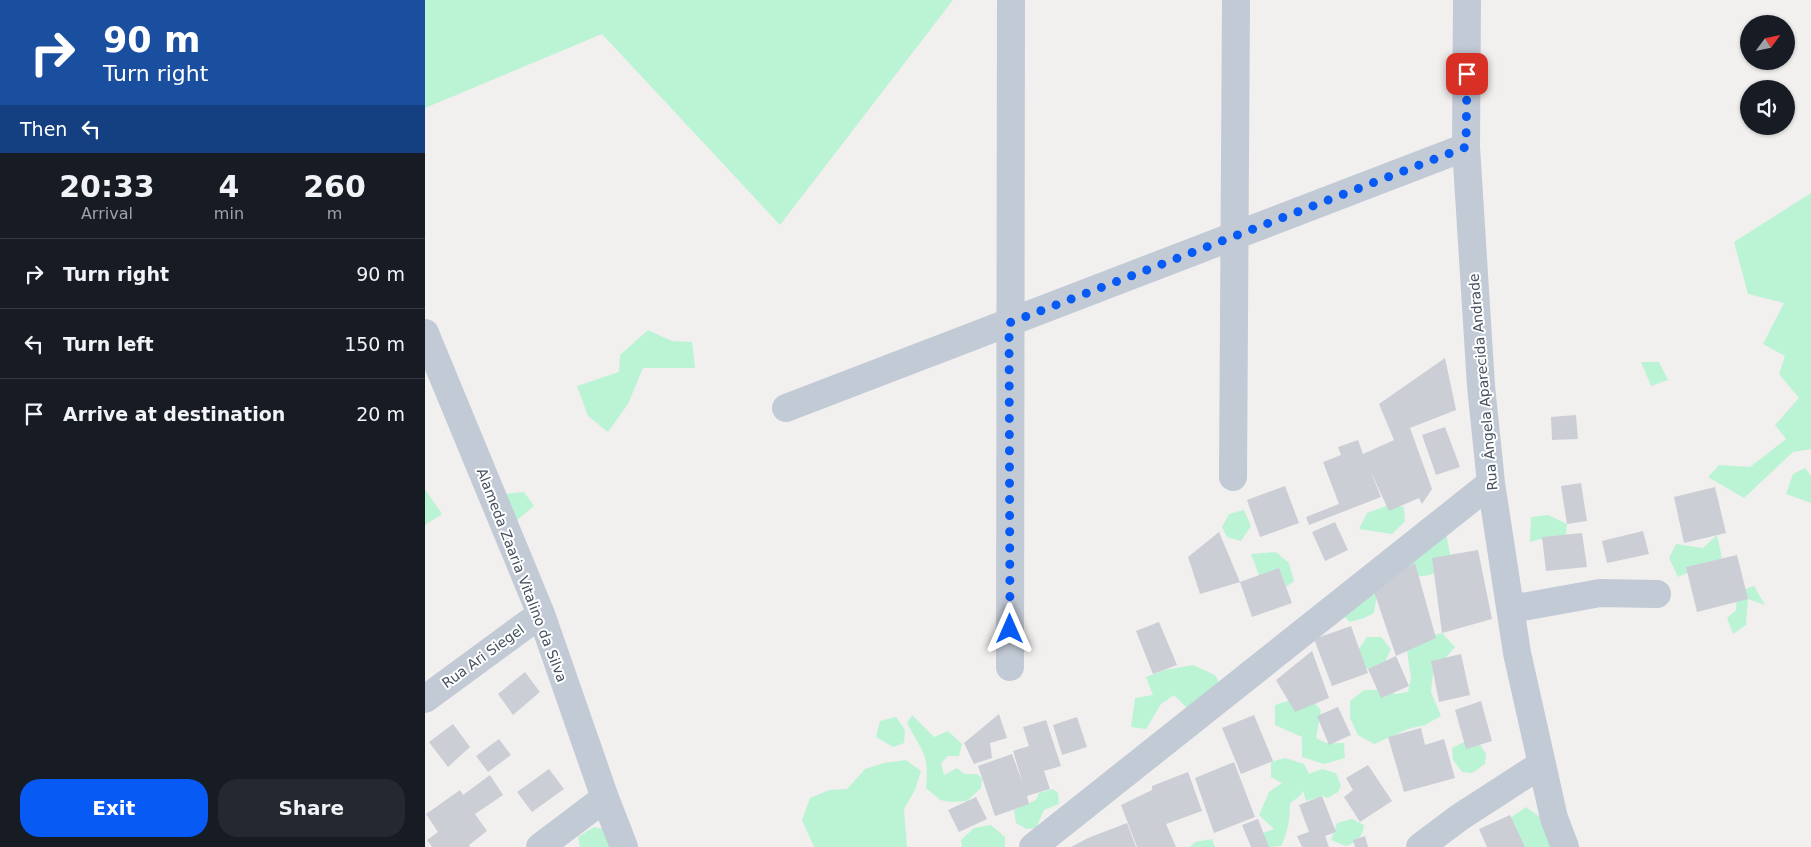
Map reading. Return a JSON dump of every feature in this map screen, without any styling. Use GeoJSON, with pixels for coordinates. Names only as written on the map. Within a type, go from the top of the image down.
{"type":"FeatureCollection","features":[{"type":"Feature","properties":{"kind":"street"},"geometry":{"type":"LineString","coordinates":[[1010,667],[1009,323],[1011,0]]}},
{"type":"Feature","properties":{"kind":"street"},"geometry":{"type":"LineString","coordinates":[[1233,477],[1236,0]]}},
{"type":"Feature","properties":{"kind":"street","name":"Rua Ângela Aparecida Andrade"},"geometry":{"type":"LineString","coordinates":[[1467,0],[1466,147],[1481,386],[1491,483],[1517,653],[1554,818],[1565,847]]}},
{"type":"Feature","properties":{"kind":"street"},"geometry":{"type":"LineString","coordinates":[[786,408],[1466,147]]}},
{"type":"Feature","properties":{"kind":"street","name":"Alameda Zaaria Vitalino da Silva"},"geometry":{"type":"LineString","coordinates":[[425,333],[541,614],[624,847]]}},
{"type":"Feature","properties":{"kind":"street"},"geometry":{"type":"LineString","coordinates":[[1033,847],[1491,483]]}},
{"type":"Feature","properties":{"kind":"street"},"geometry":{"type":"LineString","coordinates":[[1511,609],[1600,593],[1657,594]]}},
{"type":"Feature","properties":{"kind":"street","name":"Rua Ari Siegel"},"geometry":{"type":"LineString","coordinates":[[425,699],[541,614]]}},
{"type":"Feature","properties":{"kind":"street"},"geometry":{"type":"LineString","coordinates":[[1420,847],[1460,817],[1541,764]]}},
{"type":"Feature","properties":{"kind":"street"},"geometry":{"type":"LineString","coordinates":[[540,847],[605,798]]}},
{"type":"Feature","properties":{"kind":"green space"},"geometry":{"type":"Polygon","coordinates":[[[425,0],[953,0],[780,225],[602,34],[425,108],[425,0]]]}},
{"type":"Feature","properties":{"kind":"green space"},"geometry":{"type":"Polygon","coordinates":[[[1811,193],[1811,449],[1793,452],[1744,498],[1708,477],[1719,465],[1750,467],[1786,439],[1775,425],[1799,398],[1779,374],[1785,356],[1763,344],[1784,303],[1748,294],[1734,242],[1811,193]]]}},
{"type":"Feature","properties":{"kind":"green space"},"geometry":{"type":"Polygon","coordinates":[[[648,330],[672,341],[692,342],[695,368],[643,368],[628,404],[608,432],[588,416],[577,386],[619,372],[620,355],[648,330]]]}},
{"type":"Feature","properties":{"kind":"green space"},"geometry":{"type":"Polygon","coordinates":[[[1641,362],[1659,362],[1668,380],[1651,386],[1641,362]]]}},
{"type":"Feature","properties":{"kind":"green space"},"geometry":{"type":"Polygon","coordinates":[[[1805,468],[1811,476],[1811,503],[1786,494],[1793,474],[1805,468]]]}},
{"type":"Feature","properties":{"kind":"green space"},"geometry":{"type":"Polygon","coordinates":[[[425,489],[442,514],[425,525],[425,489]]]}},
{"type":"Feature","properties":{"kind":"green space"},"geometry":{"type":"Polygon","coordinates":[[[524,492],[534,506],[511,525],[504,494],[524,492]]]}},
{"type":"Feature","properties":{"kind":"green space"},"geometry":{"type":"Polygon","coordinates":[[[1389,505],[1404,507],[1405,521],[1392,534],[1359,529],[1367,513],[1389,505]]]}},
{"type":"Feature","properties":{"kind":"green space"},"geometry":{"type":"Polygon","coordinates":[[[1244,510],[1251,526],[1241,541],[1227,537],[1222,527],[1229,514],[1244,510]]]}},
{"type":"Feature","properties":{"kind":"green space"},"geometry":{"type":"Polygon","coordinates":[[[1548,515],[1567,524],[1566,535],[1551,536],[1530,542],[1531,517],[1548,515]]]}},
{"type":"Feature","properties":{"kind":"green space"},"geometry":{"type":"Polygon","coordinates":[[[1446,533],[1451,559],[1433,574],[1409,576],[1400,564],[1446,533]]]}},
{"type":"Feature","properties":{"kind":"green space"},"geometry":{"type":"Polygon","coordinates":[[[1717,535],[1722,558],[1678,577],[1669,558],[1676,544],[1703,548],[1717,535]]]}},
{"type":"Feature","properties":{"kind":"green space"},"geometry":{"type":"Polygon","coordinates":[[[1276,552],[1289,563],[1294,581],[1283,589],[1259,575],[1251,554],[1276,552]]]}},
{"type":"Feature","properties":{"kind":"green space"},"geometry":{"type":"Polygon","coordinates":[[[1754,586],[1765,605],[1748,599],[1746,625],[1733,634],[1727,618],[1736,610],[1737,592],[1754,586]]]}},
{"type":"Feature","properties":{"kind":"green space"},"geometry":{"type":"Polygon","coordinates":[[[1366,587],[1377,594],[1374,613],[1350,622],[1341,613],[1366,587]]]}},
{"type":"Feature","properties":{"kind":"green space"},"geometry":{"type":"Polygon","coordinates":[[[1442,633],[1455,647],[1433,673],[1431,692],[1441,716],[1425,725],[1408,729],[1374,744],[1358,735],[1350,718],[1350,701],[1364,690],[1381,690],[1396,694],[1408,692],[1411,678],[1406,644],[1442,633]]]}},
{"type":"Feature","properties":{"kind":"green space"},"geometry":{"type":"Polygon","coordinates":[[[1367,637],[1381,637],[1391,649],[1384,664],[1368,669],[1357,663],[1354,656],[1367,637]]]}},
{"type":"Feature","properties":{"kind":"green space"},"geometry":{"type":"Polygon","coordinates":[[[1193,665],[1215,675],[1225,694],[1187,708],[1174,695],[1161,704],[1146,729],[1131,727],[1135,698],[1153,695],[1146,677],[1165,670],[1193,665]]]}},
{"type":"Feature","properties":{"kind":"green space"},"geometry":{"type":"Polygon","coordinates":[[[1294,699],[1312,700],[1321,710],[1316,738],[1326,743],[1344,743],[1345,758],[1324,764],[1302,757],[1302,737],[1275,725],[1275,705],[1294,699]]]}},
{"type":"Feature","properties":{"kind":"green space"},"geometry":{"type":"Polygon","coordinates":[[[912,715],[934,737],[948,731],[962,744],[959,756],[948,756],[941,763],[944,775],[957,768],[964,774],[977,774],[982,778],[981,788],[967,801],[951,802],[940,800],[926,788],[927,770],[925,756],[907,723],[912,715]]]}},
{"type":"Feature","properties":{"kind":"green space"},"geometry":{"type":"Polygon","coordinates":[[[896,717],[905,730],[904,743],[893,747],[876,737],[880,721],[896,717]]]}},
{"type":"Feature","properties":{"kind":"green space"},"geometry":{"type":"Polygon","coordinates":[[[1464,742],[1478,742],[1486,754],[1485,764],[1472,773],[1462,772],[1453,760],[1452,748],[1464,742]]]}},
{"type":"Feature","properties":{"kind":"green space"},"geometry":{"type":"Polygon","coordinates":[[[1285,758],[1304,764],[1309,774],[1322,769],[1336,773],[1341,786],[1338,792],[1328,798],[1322,796],[1306,801],[1303,791],[1300,796],[1290,803],[1288,825],[1281,846],[1269,847],[1263,833],[1274,829],[1259,815],[1269,792],[1282,783],[1271,777],[1271,762],[1285,758]]]}},
{"type":"Feature","properties":{"kind":"green space"},"geometry":{"type":"Polygon","coordinates":[[[906,760],[921,771],[915,790],[904,809],[907,847],[814,847],[802,820],[810,798],[829,790],[847,789],[865,769],[884,763],[906,760]]]}},
{"type":"Feature","properties":{"kind":"green space"},"geometry":{"type":"Polygon","coordinates":[[[1053,789],[1058,793],[1059,804],[1044,810],[1036,828],[1026,829],[1016,823],[1014,810],[1036,800],[1039,793],[1053,789]]]}},
{"type":"Feature","properties":{"kind":"green space"},"geometry":{"type":"Polygon","coordinates":[[[1526,807],[1555,828],[1553,847],[1509,847],[1507,820],[1526,807]]]}},
{"type":"Feature","properties":{"kind":"green space"},"geometry":{"type":"Polygon","coordinates":[[[1352,819],[1364,825],[1359,839],[1346,846],[1331,840],[1337,823],[1352,819]]]}},
{"type":"Feature","properties":{"kind":"green space"},"geometry":{"type":"Polygon","coordinates":[[[991,825],[1005,837],[1005,847],[962,847],[961,840],[974,828],[991,825]]]}},
{"type":"Feature","properties":{"kind":"green space"},"geometry":{"type":"Polygon","coordinates":[[[594,827],[607,830],[616,847],[580,847],[578,837],[594,827]]]}},
{"type":"Feature","properties":{"kind":"green space"},"geometry":{"type":"Polygon","coordinates":[[[1212,839],[1215,847],[1190,847],[1195,842],[1212,839]]]}},
{"type":"Feature","properties":{"kind":"building"},"geometry":{"type":"Polygon","coordinates":[[[1445,358],[1456,410],[1410,428],[1432,489],[1422,504],[1419,498],[1389,511],[1370,470],[1381,497],[1309,525],[1306,517],[1339,504],[1323,462],[1341,455],[1338,447],[1358,440],[1363,454],[1394,440],[1379,404],[1445,358]]]}},
{"type":"Feature","properties":{"kind":"building"},"geometry":{"type":"Polygon","coordinates":[[[1576,415],[1578,439],[1552,440],[1551,417],[1576,415]]]}},
{"type":"Feature","properties":{"kind":"building"},"geometry":{"type":"Polygon","coordinates":[[[1445,427],[1460,467],[1436,475],[1422,435],[1445,427]]]}},
{"type":"Feature","properties":{"kind":"building"},"geometry":{"type":"Polygon","coordinates":[[[1581,483],[1587,521],[1567,524],[1561,486],[1581,483]]]}},
{"type":"Feature","properties":{"kind":"building"},"geometry":{"type":"Polygon","coordinates":[[[1285,486],[1299,523],[1260,537],[1247,500],[1285,486]]]}},
{"type":"Feature","properties":{"kind":"building"},"geometry":{"type":"Polygon","coordinates":[[[1715,487],[1726,533],[1684,543],[1674,497],[1715,487]]]}},
{"type":"Feature","properties":{"kind":"building"},"geometry":{"type":"Polygon","coordinates":[[[1335,522],[1348,550],[1325,561],[1312,532],[1335,522]]]}},
{"type":"Feature","properties":{"kind":"building"},"geometry":{"type":"Polygon","coordinates":[[[1643,531],[1649,554],[1607,563],[1602,541],[1643,531]]]}},
{"type":"Feature","properties":{"kind":"building"},"geometry":{"type":"Polygon","coordinates":[[[1219,532],[1240,582],[1200,594],[1188,557],[1219,532]]]}},
{"type":"Feature","properties":{"kind":"building"},"geometry":{"type":"Polygon","coordinates":[[[1582,533],[1587,567],[1546,571],[1542,537],[1582,533]]]}},
{"type":"Feature","properties":{"kind":"building"},"geometry":{"type":"Polygon","coordinates":[[[1478,550],[1492,619],[1442,633],[1432,558],[1478,550]]]}},
{"type":"Feature","properties":{"kind":"building"},"geometry":{"type":"Polygon","coordinates":[[[1737,555],[1748,599],[1697,612],[1686,567],[1737,555]]]}},
{"type":"Feature","properties":{"kind":"building"},"geometry":{"type":"Polygon","coordinates":[[[1415,563],[1436,638],[1396,656],[1372,586],[1415,563]]]}},
{"type":"Feature","properties":{"kind":"building"},"geometry":{"type":"Polygon","coordinates":[[[1279,568],[1292,603],[1252,617],[1240,582],[1279,568]]]}},
{"type":"Feature","properties":{"kind":"building"},"geometry":{"type":"Polygon","coordinates":[[[1159,622],[1177,665],[1153,674],[1136,631],[1159,622]]]}},
{"type":"Feature","properties":{"kind":"building"},"geometry":{"type":"Polygon","coordinates":[[[1351,626],[1368,673],[1332,686],[1314,639],[1351,626]]]}},
{"type":"Feature","properties":{"kind":"building"},"geometry":{"type":"Polygon","coordinates":[[[1312,651],[1329,698],[1295,712],[1276,680],[1312,651]]]}},
{"type":"Feature","properties":{"kind":"building"},"geometry":{"type":"Polygon","coordinates":[[[1461,654],[1470,695],[1439,702],[1431,661],[1461,654]]]}},
{"type":"Feature","properties":{"kind":"building"},"geometry":{"type":"Polygon","coordinates":[[[1396,656],[1409,686],[1381,698],[1368,669],[1396,656]]]}},
{"type":"Feature","properties":{"kind":"building"},"geometry":{"type":"Polygon","coordinates":[[[525,672],[540,692],[513,715],[498,694],[525,672]]]}},
{"type":"Feature","properties":{"kind":"building"},"geometry":{"type":"Polygon","coordinates":[[[1481,701],[1492,741],[1466,749],[1455,710],[1481,701]]]}},
{"type":"Feature","properties":{"kind":"building"},"geometry":{"type":"Polygon","coordinates":[[[1338,707],[1351,735],[1329,745],[1317,716],[1338,707]]]}},
{"type":"Feature","properties":{"kind":"building"},"geometry":{"type":"Polygon","coordinates":[[[999,714],[1007,738],[990,743],[992,758],[974,764],[964,743],[999,714]]]}},
{"type":"Feature","properties":{"kind":"building"},"geometry":{"type":"Polygon","coordinates":[[[1254,715],[1273,761],[1241,774],[1222,728],[1254,715]]]}},
{"type":"Feature","properties":{"kind":"building"},"geometry":{"type":"Polygon","coordinates":[[[1077,717],[1087,747],[1062,755],[1053,725],[1077,717]]]}},
{"type":"Feature","properties":{"kind":"building"},"geometry":{"type":"Polygon","coordinates":[[[1046,720],[1061,766],[1044,771],[1050,789],[1027,796],[1029,804],[995,816],[978,766],[1012,754],[1023,784],[1013,751],[1029,746],[1023,727],[1046,720]]]}},
{"type":"Feature","properties":{"kind":"building"},"geometry":{"type":"Polygon","coordinates":[[[453,724],[470,747],[448,767],[429,742],[453,724]]]}},
{"type":"Feature","properties":{"kind":"building"},"geometry":{"type":"Polygon","coordinates":[[[1421,728],[1425,745],[1444,739],[1455,778],[1404,792],[1388,737],[1421,728]]]}},
{"type":"Feature","properties":{"kind":"building"},"geometry":{"type":"Polygon","coordinates":[[[499,739],[511,755],[488,772],[476,756],[499,739]]]}},
{"type":"Feature","properties":{"kind":"building"},"geometry":{"type":"Polygon","coordinates":[[[1234,762],[1255,817],[1214,833],[1195,778],[1234,762]]]}},
{"type":"Feature","properties":{"kind":"building"},"geometry":{"type":"Polygon","coordinates":[[[1368,765],[1392,801],[1360,822],[1344,797],[1353,790],[1346,778],[1368,765]]]}},
{"type":"Feature","properties":{"kind":"building"},"geometry":{"type":"Polygon","coordinates":[[[549,769],[564,789],[532,812],[517,792],[549,769]]]}},
{"type":"Feature","properties":{"kind":"building"},"geometry":{"type":"Polygon","coordinates":[[[1188,772],[1202,811],[1166,824],[1176,847],[1137,847],[1121,805],[1152,790],[1152,786],[1188,772]]]}},
{"type":"Feature","properties":{"kind":"building"},"geometry":{"type":"Polygon","coordinates":[[[490,775],[503,795],[475,814],[487,831],[469,845],[470,847],[432,847],[427,840],[438,832],[426,814],[460,790],[463,795],[490,775]]]}},
{"type":"Feature","properties":{"kind":"building"},"geometry":{"type":"Polygon","coordinates":[[[1322,796],[1336,832],[1325,836],[1329,847],[1302,847],[1297,836],[1309,832],[1299,805],[1322,796]]]}},
{"type":"Feature","properties":{"kind":"building"},"geometry":{"type":"Polygon","coordinates":[[[976,797],[987,819],[959,832],[948,810],[976,797]]]}},
{"type":"Feature","properties":{"kind":"building"},"geometry":{"type":"Polygon","coordinates":[[[1510,815],[1525,847],[1487,847],[1479,829],[1510,815]]]}},
{"type":"Feature","properties":{"kind":"building"},"geometry":{"type":"Polygon","coordinates":[[[1258,819],[1269,847],[1251,847],[1242,825],[1258,819]]]}},
{"type":"Feature","properties":{"kind":"building"},"geometry":{"type":"Polygon","coordinates":[[[1127,823],[1136,847],[1071,847],[1088,838],[1127,823]]]}},
{"type":"Feature","properties":{"kind":"building"},"geometry":{"type":"Polygon","coordinates":[[[1365,836],[1368,847],[1355,847],[1353,840],[1365,836]]]}},
{"type":"Feature","properties":{"kind":"route"},"geometry":{"type":"LineString","coordinates":[[1010,629],[1009,323],[1466,147],[1467,74]]}}]}
